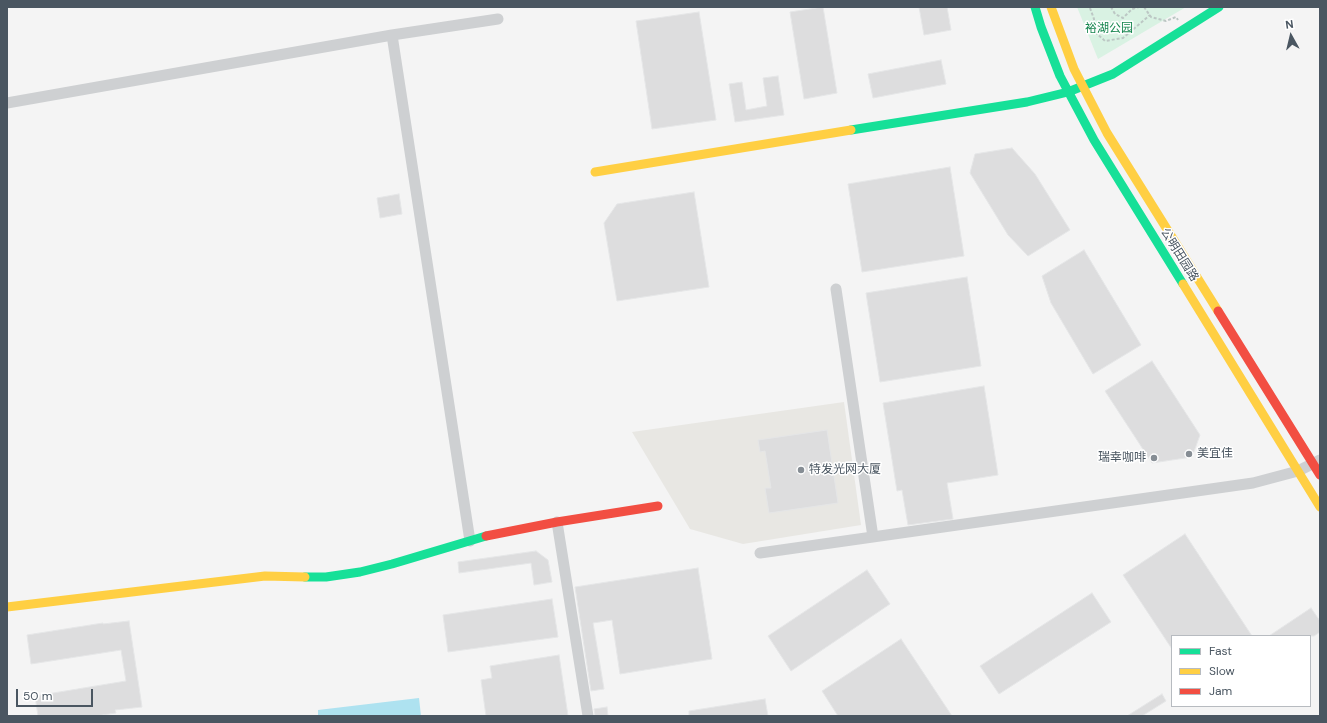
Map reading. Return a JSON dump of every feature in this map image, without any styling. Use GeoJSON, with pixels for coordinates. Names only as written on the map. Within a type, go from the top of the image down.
{"type":"FeatureCollection","features":[{"type":"Feature","properties":{"kind":"street","name":"公明田园路"},"geometry":{"type":"LineString","coordinates":[[1035,7],[1060,76],[1094,140],[1320,507]]}},
{"type":"Feature","properties":{"kind":"street","name":"公明田园路"},"geometry":{"type":"LineString","coordinates":[[1051,7],[1074,69],[1107,133],[1316,462],[1320,475]]}},
{"type":"Feature","properties":{"kind":"street"},"geometry":{"type":"LineString","coordinates":[[595,172],[1027,102],[1068,92],[1113,74],[1219,7]]}},
{"type":"Feature","properties":{"kind":"street"},"geometry":{"type":"LineString","coordinates":[[7,103],[392,35],[498,19]]}},
{"type":"Feature","properties":{"kind":"street"},"geometry":{"type":"LineString","coordinates":[[392,35],[470,541]]}},
{"type":"Feature","properties":{"kind":"street"},"geometry":{"type":"LineString","coordinates":[[836,289],[873,537]]}},
{"type":"Feature","properties":{"kind":"street"},"geometry":{"type":"LineString","coordinates":[[760,553],[1253,483],[1298,470],[1316,462]]}},
{"type":"Feature","properties":{"kind":"street"},"geometry":{"type":"LineString","coordinates":[[7,607],[265,576],[326,577],[360,572],[492,534],[658,506]]}},
{"type":"Feature","properties":{"kind":"street"},"geometry":{"type":"LineString","coordinates":[[557,522],[588,716]]}},
{"type":"Feature","properties":{"kind":"path"},"geometry":{"type":"LineString","coordinates":[[1093,7],[1090,8],[1094,19],[1095,32],[1105,41],[1123,38],[1150,15]]}},
{"type":"Feature","properties":{"kind":"path"},"geometry":{"type":"LineString","coordinates":[[1111,7],[1115,14],[1123,18],[1132,9],[1139,7]]}},
{"type":"Feature","properties":{"kind":"path"},"geometry":{"type":"LineString","coordinates":[[1144,7],[1151,17],[1166,21],[1176,18],[1184,29]]}},
{"type":"Feature","properties":{"kind":"shaded area"},"geometry":{"type":"Polygon","coordinates":[[[844,402],[861,525],[743,544],[690,529],[632,432],[844,402]]]}},
{"type":"Feature","properties":{"kind":"green space","name":"裕湖公园"},"geometry":{"type":"Polygon","coordinates":[[[1077,7],[1186,7],[1098,59],[1077,7]]]}},
{"type":"Feature","properties":{"kind":"water"},"geometry":{"type":"Polygon","coordinates":[[[419,698],[421,716],[318,716],[318,710],[419,698]]]}},
{"type":"Feature","properties":{"kind":"building"},"geometry":{"type":"Polygon","coordinates":[[[823,7],[837,93],[804,99],[790,12],[823,7]]]}},
{"type":"Feature","properties":{"kind":"building"},"geometry":{"type":"Polygon","coordinates":[[[919,7],[947,7],[951,30],[924,35],[919,7]]]}},
{"type":"Feature","properties":{"kind":"building"},"geometry":{"type":"Polygon","coordinates":[[[699,12],[716,120],[652,129],[636,21],[699,12]]]}},
{"type":"Feature","properties":{"kind":"building"},"geometry":{"type":"Polygon","coordinates":[[[941,60],[946,84],[873,98],[868,74],[941,60]]]}},
{"type":"Feature","properties":{"kind":"building"},"geometry":{"type":"Polygon","coordinates":[[[778,76],[784,115],[735,122],[729,84],[742,82],[746,110],[767,106],[763,78],[778,76]]]}},
{"type":"Feature","properties":{"kind":"building"},"geometry":{"type":"Polygon","coordinates":[[[1012,148],[1035,174],[1070,230],[1028,256],[1008,235],[970,173],[975,154],[1012,148]]]}},
{"type":"Feature","properties":{"kind":"building"},"geometry":{"type":"Polygon","coordinates":[[[950,167],[964,256],[862,272],[848,184],[950,167]]]}},
{"type":"Feature","properties":{"kind":"building"},"geometry":{"type":"Polygon","coordinates":[[[694,192],[709,287],[617,301],[604,223],[617,204],[694,192]]]}},
{"type":"Feature","properties":{"kind":"building"},"geometry":{"type":"Polygon","coordinates":[[[399,194],[402,214],[380,218],[377,198],[399,194]]]}},
{"type":"Feature","properties":{"kind":"building"},"geometry":{"type":"Polygon","coordinates":[[[1084,250],[1141,345],[1093,374],[1051,303],[1042,276],[1084,250]]]}},
{"type":"Feature","properties":{"kind":"building"},"geometry":{"type":"Polygon","coordinates":[[[967,277],[981,366],[880,382],[866,293],[967,277]]]}},
{"type":"Feature","properties":{"kind":"building"},"geometry":{"type":"Polygon","coordinates":[[[1152,361],[1200,435],[1192,457],[1152,463],[1105,391],[1152,361]]]}},
{"type":"Feature","properties":{"kind":"building"},"geometry":{"type":"Polygon","coordinates":[[[984,386],[998,475],[947,483],[953,519],[908,525],[902,490],[897,491],[883,403],[984,386]]]}},
{"type":"Feature","properties":{"kind":"building","name":"特发光网大厦"},"geometry":{"type":"Polygon","coordinates":[[[827,430],[838,503],[769,513],[765,488],[771,488],[765,451],[760,452],[758,440],[827,430]]]}},
{"type":"Feature","properties":{"kind":"building"},"geometry":{"type":"Polygon","coordinates":[[[1185,534],[1251,635],[1171,635],[1171,647],[1123,575],[1185,534]]]}},
{"type":"Feature","properties":{"kind":"building"},"geometry":{"type":"Polygon","coordinates":[[[536,551],[548,560],[552,582],[534,585],[531,563],[459,573],[458,562],[536,551]]]}},
{"type":"Feature","properties":{"kind":"building"},"geometry":{"type":"Polygon","coordinates":[[[698,568],[712,659],[620,674],[612,620],[593,623],[604,689],[591,691],[575,587],[698,568]]]}},
{"type":"Feature","properties":{"kind":"building"},"geometry":{"type":"Polygon","coordinates":[[[867,570],[890,604],[791,671],[768,636],[867,570]]]}},
{"type":"Feature","properties":{"kind":"building"},"geometry":{"type":"Polygon","coordinates":[[[1092,593],[1111,622],[999,694],[980,666],[1092,593]]]}},
{"type":"Feature","properties":{"kind":"building"},"geometry":{"type":"Polygon","coordinates":[[[552,599],[558,637],[448,652],[443,615],[552,599]]]}},
{"type":"Feature","properties":{"kind":"building"},"geometry":{"type":"Polygon","coordinates":[[[1311,608],[1320,621],[1320,632],[1314,636],[1270,635],[1311,608]]]}},
{"type":"Feature","properties":{"kind":"building"},"geometry":{"type":"Polygon","coordinates":[[[129,621],[142,707],[115,710],[116,713],[95,716],[38,716],[35,696],[126,681],[121,650],[31,664],[27,635],[103,623],[129,621]]]}},
{"type":"Feature","properties":{"kind":"building"},"geometry":{"type":"Polygon","coordinates":[[[901,639],[952,716],[838,716],[822,691],[901,639]]]}},
{"type":"Feature","properties":{"kind":"building"},"geometry":{"type":"Polygon","coordinates":[[[559,655],[568,716],[486,716],[481,680],[492,678],[490,666],[559,655]]]}},
{"type":"Feature","properties":{"kind":"building"},"geometry":{"type":"Polygon","coordinates":[[[1162,694],[1166,701],[1142,716],[1127,716],[1162,694]]]}},
{"type":"Feature","properties":{"kind":"building"},"geometry":{"type":"Polygon","coordinates":[[[765,699],[768,716],[689,716],[689,711],[765,699]]]}},
{"type":"Feature","properties":{"kind":"building"},"geometry":{"type":"Polygon","coordinates":[[[607,707],[608,716],[595,716],[594,709],[607,707]]]}},
{"type":"Feature","properties":{"kind":"traffic: fast"},"geometry":{"type":"LineString","coordinates":[[1035,7],[1060,76],[1094,140],[1183,284]]}},
{"type":"Feature","properties":{"kind":"traffic: fast"},"geometry":{"type":"LineString","coordinates":[[851,130],[1027,102],[1068,92],[1113,74],[1219,7]]}},
{"type":"Feature","properties":{"kind":"traffic: fast"},"geometry":{"type":"LineString","coordinates":[[305,577],[326,577],[360,572],[486,536]]}},
{"type":"Feature","properties":{"kind":"traffic: slow"},"geometry":{"type":"LineString","coordinates":[[1051,7],[1074,69],[1107,133],[1218,311]]}},
{"type":"Feature","properties":{"kind":"traffic: slow"},"geometry":{"type":"LineString","coordinates":[[595,172],[851,130]]}},
{"type":"Feature","properties":{"kind":"traffic: slow"},"geometry":{"type":"LineString","coordinates":[[1183,284],[1320,507]]}},
{"type":"Feature","properties":{"kind":"traffic: slow"},"geometry":{"type":"LineString","coordinates":[[7,607],[265,576],[305,577]]}},
{"type":"Feature","properties":{"kind":"traffic: jam"},"geometry":{"type":"LineString","coordinates":[[1218,311],[1320,475]]}},
{"type":"Feature","properties":{"kind":"traffic: jam"},"geometry":{"type":"LineString","coordinates":[[486,536],[557,522],[658,506]]}},
{"type":"Feature","properties":{"kind":"place","name":"美宜佳"},"geometry":{"type":"Point","coordinates":[1189,454]}},
{"type":"Feature","properties":{"kind":"place","name":"瑞幸咖啡"},"geometry":{"type":"Point","coordinates":[1154,458]}},
{"type":"Feature","properties":{"kind":"place","name":"特发光网大厦"},"geometry":{"type":"Point","coordinates":[801,470]}}]}
